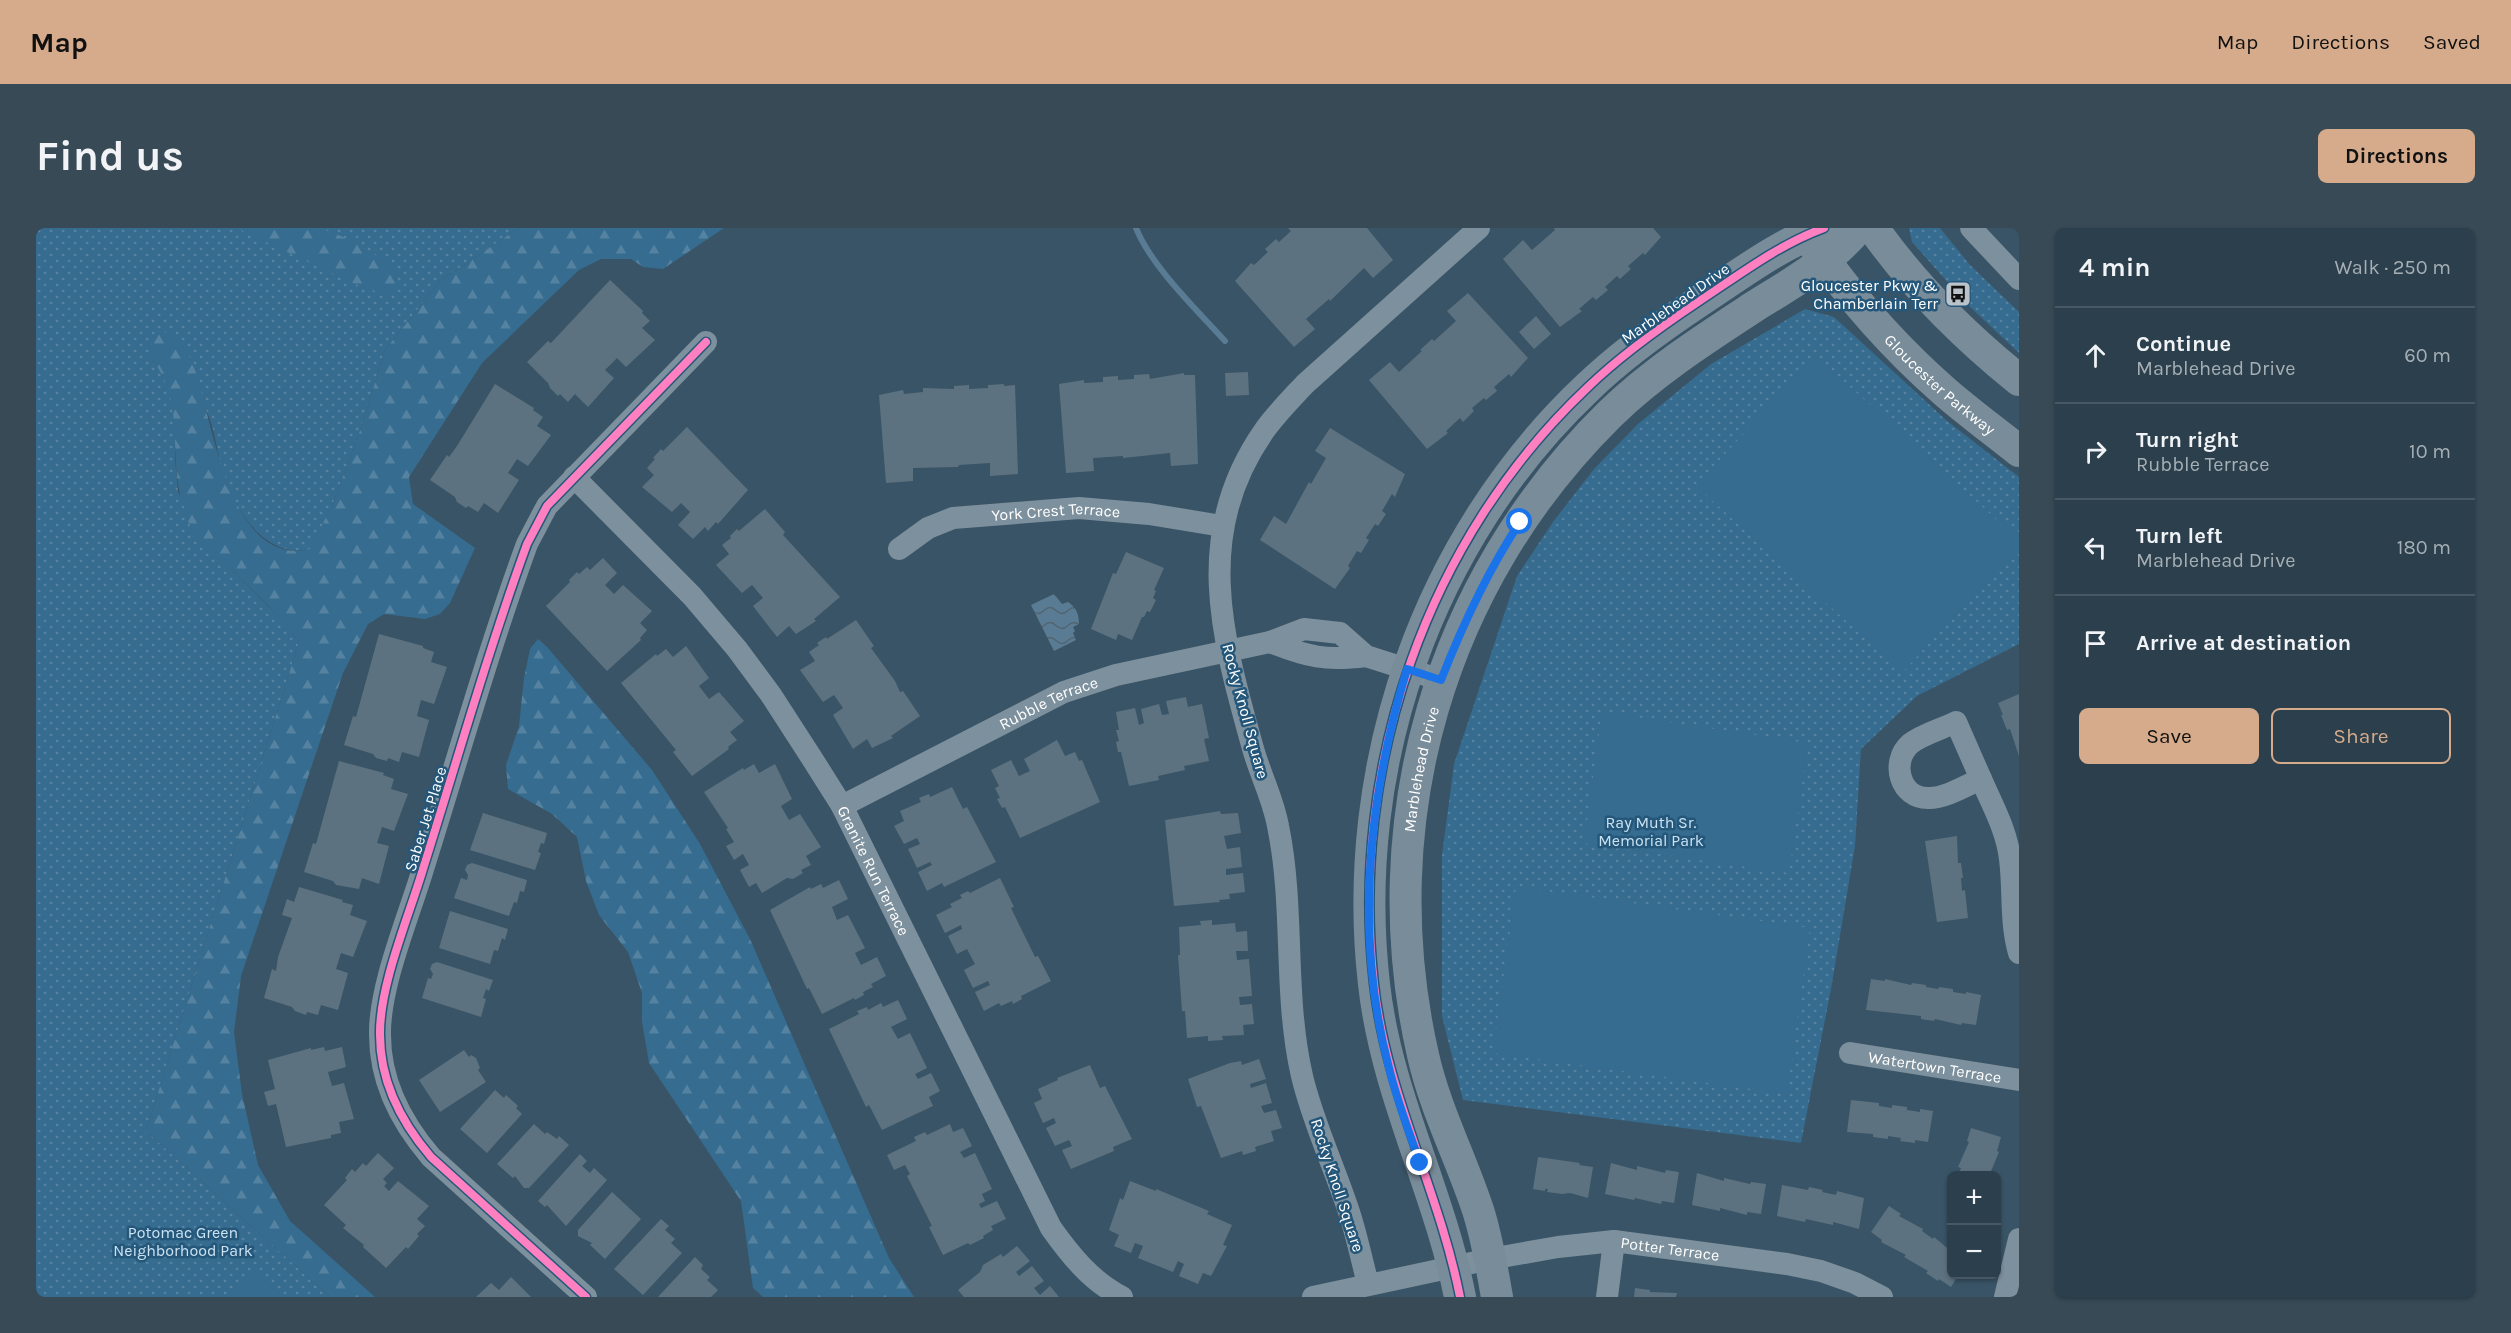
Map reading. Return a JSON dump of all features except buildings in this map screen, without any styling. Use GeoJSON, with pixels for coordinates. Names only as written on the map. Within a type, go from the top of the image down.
{"type":"FeatureCollection","features":[{"type":"Feature","properties":{"kind":"street","name":"Rocky Knoll Square"},"geometry":{"type":"LineString","coordinates":[[1368,1284],[1350,1215],[1302,1076],[1295,1032],[1283,857],[1278,824],[1252,746],[1228,650],[1218,585],[1222,526],[1235,485],[1247,460],[1264,430],[1283,407],[1305,384],[1479,228]]}},
{"type":"Feature","properties":{"kind":"street","name":"Marblehead Drive"},"geometry":{"type":"LineString","coordinates":[[1497,1297],[1478,1211],[1437,1102],[1424,1059],[1415,1014],[1406,938],[1405,880],[1411,801],[1419,761],[1441,680],[1457,639],[1496,558],[1546,486],[1576,449],[1611,413],[1648,381],[1686,352],[1825,261],[1858,228]]}},
{"type":"Feature","properties":{"kind":"street"},"geometry":{"type":"LineString","coordinates":[[1873,228],[1903,270],[1934,304],[2019,380]]}},
{"type":"Feature","properties":{"kind":"street"},"geometry":{"type":"LineString","coordinates":[[1971,228],[2019,279]]}},
{"type":"Feature","properties":{"kind":"street","name":"Marblehead Drive"},"geometry":{"type":"LineString","coordinates":[[1460,1297],[1441,1222],[1389,1068],[1374,988],[1370,951],[1370,876],[1377,796],[1384,753],[1407,669],[1429,616],[1466,541],[1504,483],[1550,426],[1587,388],[1666,324],[1811,230]]}},
{"type":"Feature","properties":{"kind":"street","name":"Gloucester Parkway"},"geometry":{"type":"LineString","coordinates":[[1811,230],[1825,261],[1905,355],[1944,391],[2019,451]]}},
{"type":"Feature","properties":{"kind":"street","name":"Saber Jet Place"},"geometry":{"type":"LineString","coordinates":[[586,1297],[432,1157],[414,1137],[398,1111],[388,1088],[381,1061],[380,1014],[389,979],[527,544],[547,507],[706,342]]}},
{"type":"Feature","properties":{"kind":"street","name":"Granite Run Terrace"},"geometry":{"type":"LineString","coordinates":[[574,477],[692,596],[771,694],[842,806],[1051,1228],[1088,1274],[1106,1289],[1122,1297]]}},
{"type":"Feature","properties":{"kind":"street","name":"York Crest Terrace"},"geometry":{"type":"LineString","coordinates":[[899,549],[928,528],[953,518],[1070,508],[1118,510],[1222,526]]}},
{"type":"Feature","properties":{"kind":"street","name":"Rubble Terrace"},"geometry":{"type":"LineString","coordinates":[[842,806],[1064,692],[1116,675],[1270,642],[1304,629],[1340,633],[1366,656],[1441,680]]}},
{"type":"Feature","properties":{"kind":"street"},"geometry":{"type":"LineString","coordinates":[[1981,779],[2003,828],[2010,856],[2013,915],[2019,952]]}},
{"type":"Feature","properties":{"kind":"street","name":"Watertown Terrace"},"geometry":{"type":"LineString","coordinates":[[1850,1053],[2019,1080]]}},
{"type":"Feature","properties":{"kind":"street"},"geometry":{"type":"LineString","coordinates":[[2005,1297],[2019,1239]]}},
{"type":"Feature","properties":{"kind":"street"},"geometry":{"type":"LineString","coordinates":[[1607,1297],[1614,1241]]}},
{"type":"Feature","properties":{"kind":"street","name":"Potter Terrace"},"geometry":{"type":"LineString","coordinates":[[1454,1267],[1558,1247],[1614,1241],[1787,1264],[1838,1277],[1882,1297]]}},
{"type":"Feature","properties":{"kind":"street"},"geometry":{"type":"LineString","coordinates":[[1313,1297],[1454,1267]]}},
{"type":"Feature","properties":{"kind":"green space","name":"Potomac Green Neighborhood Park"},"geometry":{"type":"Polygon","coordinates":[[[36,228],[519,228],[440,281],[385,350],[362,425],[335,498],[312,549],[294,550],[279,547],[252,526],[233,497],[226,481],[213,428],[205,408],[151,358],[163,373],[172,399],[178,492],[231,569],[284,622],[299,642],[146,1131],[330,1297],[36,1297],[36,228]]]}},
{"type":"Feature","properties":{"kind":"green space"},"geometry":{"type":"Polygon","coordinates":[[[236,228],[320,228],[351,240],[394,266],[399,284],[391,295],[370,291],[236,228]]]}},
{"type":"Feature","properties":{"kind":"green space"},"geometry":{"type":"Polygon","coordinates":[[[519,228],[724,228],[663,269],[643,267],[631,259],[601,259],[579,270],[482,363],[409,477],[413,504],[475,548],[450,603],[440,614],[425,619],[384,614],[368,624],[343,673],[241,976],[234,1032],[242,1094],[258,1165],[290,1221],[375,1297],[330,1297],[146,1131],[299,642],[270,608],[200,540],[191,527],[179,488],[176,469],[173,412],[162,376],[151,358],[152,342],[162,331],[182,340],[195,370],[229,486],[243,515],[261,537],[283,549],[311,549],[335,498],[362,425],[385,350],[440,281],[519,228]]]}},
{"type":"Feature","properties":{"kind":"green space"},"geometry":{"type":"Polygon","coordinates":[[[1909,228],[1940,228],[1970,265],[2019,312],[2019,353],[1967,304],[1912,242],[1909,228]]]}},
{"type":"Feature","properties":{"kind":"green space","name":"Ray Muth Sr. Memorial Park"},"geometry":{"type":"Polygon","coordinates":[[[1805,309],[1834,317],[1946,420],[2019,477],[2019,644],[1917,696],[1861,749],[1855,846],[1831,989],[1801,1143],[1463,1100],[1442,1016],[1442,855],[1454,764],[1517,576],[1553,522],[1594,469],[1638,424],[1711,364],[1805,309]]]}},
{"type":"Feature","properties":{"kind":"green space"},"geometry":{"type":"Polygon","coordinates":[[[1815,355],[2019,540],[2019,544],[1903,672],[1696,486],[1815,355]]]}},
{"type":"Feature","properties":{"kind":"green space"},"geometry":{"type":"Polygon","coordinates":[[[538,639],[652,770],[700,844],[750,939],[889,1258],[914,1297],[763,1297],[753,1288],[741,1201],[649,1063],[642,1022],[642,993],[628,952],[599,915],[586,881],[577,837],[552,814],[508,789],[506,765],[519,726],[524,678],[530,649],[538,639]]]}},
{"type":"Feature","properties":{"kind":"green space"},"geometry":{"type":"Polygon","coordinates":[[[1602,712],[1808,743],[1789,873],[1584,843],[1602,712]]]}},
{"type":"Feature","properties":{"kind":"green space"},"geometry":{"type":"Polygon","coordinates":[[[1516,887],[1810,928],[1787,1094],[1493,1053],[1516,887]]]}},
{"type":"Feature","properties":{"kind":"green space"},"geometry":{"type":"Polygon","coordinates":[[[255,1271],[283,1297],[231,1297],[255,1271]]]}},
{"type":"Feature","properties":{"kind":"water"},"geometry":{"type":"Polygon","coordinates":[[[1054,594],[1062,604],[1068,602],[1073,606],[1078,614],[1079,624],[1073,627],[1076,640],[1054,651],[1031,605],[1054,594]]]}},
{"type":"Feature","properties":{"kind":"waterway"},"geometry":{"type":"LineString","coordinates":[[1136,228],[1163,272],[1225,341]]}},
{"type":"Feature","properties":{"kind":"cycle path"},"geometry":{"type":"LineString","coordinates":[[1460,1297],[1451,1257],[1390,1064],[1380,1025],[1374,984],[1369,902],[1374,820],[1388,739],[1411,661],[1443,585],[1483,514],[1531,448],[1587,388],[1627,353],[1683,312],[1775,252],[1824,228]]}},
{"type":"Feature","properties":{"kind":"cycle path"},"geometry":{"type":"LineString","coordinates":[[586,1297],[431,1157],[420,1144],[394,1101],[388,1085],[381,1052],[381,1016],[389,973],[486,665],[527,544],[547,506],[706,342]]}},
{"type":"Feature","properties":{"kind":"place","name":"Gloucester Pkwy & Chamberlain Terr"},"geometry":{"type":"Point","coordinates":[1958,294]}},
{"type":"Feature","properties":{"kind":"route"},"geometry":{"type":"LineString","coordinates":[[1420,1163],[1389,1068],[1374,988],[1369,918],[1372,835],[1377,796],[1384,753],[1407,669],[1441,680],[1457,639],[1496,558],[1520,522]]}}]}
